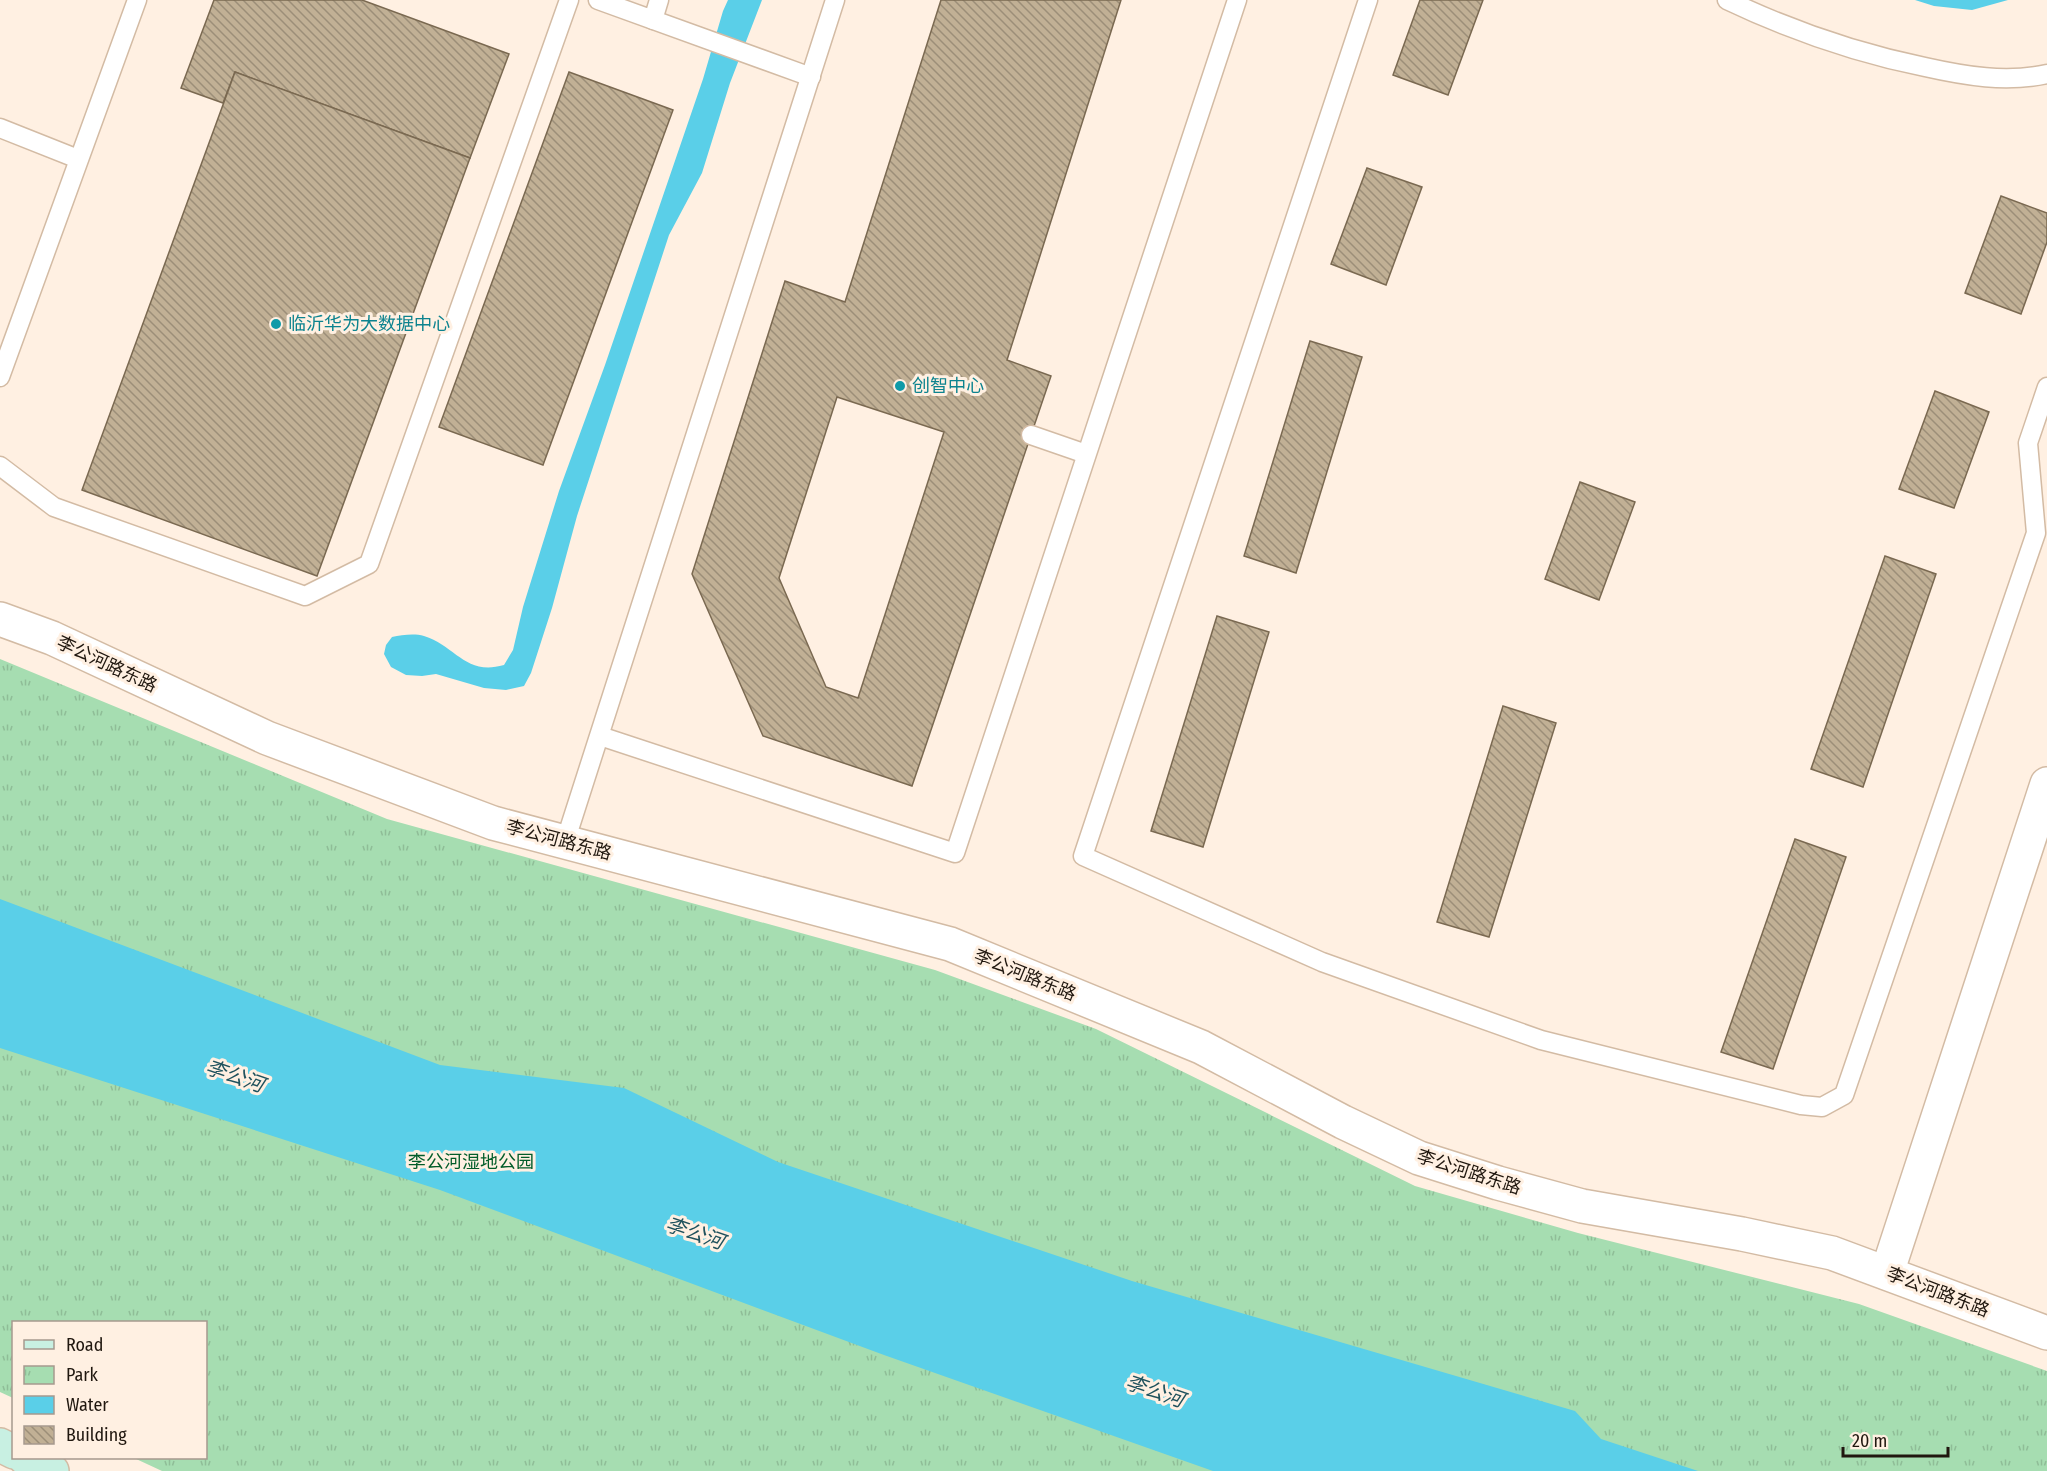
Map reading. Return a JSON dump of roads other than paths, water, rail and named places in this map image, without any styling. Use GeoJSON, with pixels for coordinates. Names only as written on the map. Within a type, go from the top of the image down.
{"type":"FeatureCollection","features":[{"type":"Feature","properties":{"kind":"street","name":"李公河路东路"},"geometry":{"type":"LineString","coordinates":[[0,619],[52,638],[267,738],[493,823],[950,944],[1201,1047],[1343,1122],[1430,1161],[1498,1184],[1582,1206],[1742,1234],[1832,1253],[2047,1333]]}},
{"type":"Feature","properties":{"kind":"street"},"geometry":{"type":"LineString","coordinates":[[1887,1273],[2047,784]]}},
{"type":"Feature","properties":{"kind":"street"},"geometry":{"type":"LineString","coordinates":[[27,1459],[52,1471]]}},
{"type":"Feature","properties":{"kind":"lane"},"geometry":{"type":"LineString","coordinates":[[0,377],[137,0]]}},
{"type":"Feature","properties":{"kind":"lane"},"geometry":{"type":"LineString","coordinates":[[0,466],[54,507],[305,596],[369,564],[569,0]]}},
{"type":"Feature","properties":{"kind":"lane"},"geometry":{"type":"LineString","coordinates":[[598,0],[811,76]]}},
{"type":"Feature","properties":{"kind":"lane"},"geometry":{"type":"LineString","coordinates":[[652,20],[659,0]]}},
{"type":"Feature","properties":{"kind":"lane"},"geometry":{"type":"LineString","coordinates":[[565,842],[835,0]]}},
{"type":"Feature","properties":{"kind":"lane"},"geometry":{"type":"LineString","coordinates":[[600,736],[955,853],[1237,0]]}},
{"type":"Feature","properties":{"kind":"lane"},"geometry":{"type":"LineString","coordinates":[[1368,0],[1083,855],[1322,962],[1541,1040],[1801,1105],[1822,1107],[1844,1095],[2036,533],[2028,443],[2047,387]]}},
{"type":"Feature","properties":{"kind":"lane"},"geometry":{"type":"LineString","coordinates":[[1727,0],[1787,27],[1882,59],[1988,78],[2047,74]]}},
{"type":"Feature","properties":{"kind":"lane"},"geometry":{"type":"LineString","coordinates":[[0,128],[78,159]]}},
{"type":"Feature","properties":{"kind":"lane"},"geometry":{"type":"LineString","coordinates":[[1031,435],[1086,454]]}},
{"type":"Feature","properties":{"kind":"water"},"geometry":{"type":"Polygon","coordinates":[[[728,0],[762,0],[730,83],[702,173],[669,235],[577,516],[552,608],[531,673],[524,686],[506,690],[484,688],[436,674],[406,675],[391,667],[384,654],[386,645],[392,637],[412,634],[424,636],[480,667],[504,665],[513,650],[523,607],[559,491],[605,365],[728,0]]]}},
{"type":"Feature","properties":{"kind":"water"},"geometry":{"type":"Polygon","coordinates":[[[1915,0],[2008,0],[1972,10],[1934,6],[1915,0]]]}},
{"type":"Feature","properties":{"kind":"water","name":"李公河"},"geometry":{"type":"Polygon","coordinates":[[[0,899],[440,1065],[624,1088],[778,1162],[1132,1281],[1575,1411],[1601,1439],[1698,1471],[1213,1471],[884,1355],[440,1190],[0,1048],[0,899]]]}},
{"type":"Feature","properties":{"kind":"place","name":"临沂华为大数据中心"},"geometry":{"type":"Point","coordinates":[276,324]}},
{"type":"Feature","properties":{"kind":"place","name":"创智中心"},"geometry":{"type":"Point","coordinates":[900,386]}},
{"type":"Feature","properties":{"kind":"park label","name":"李公河湿地公园"},"geometry":{"type":"Point","coordinates":[471,1162]}}]}
